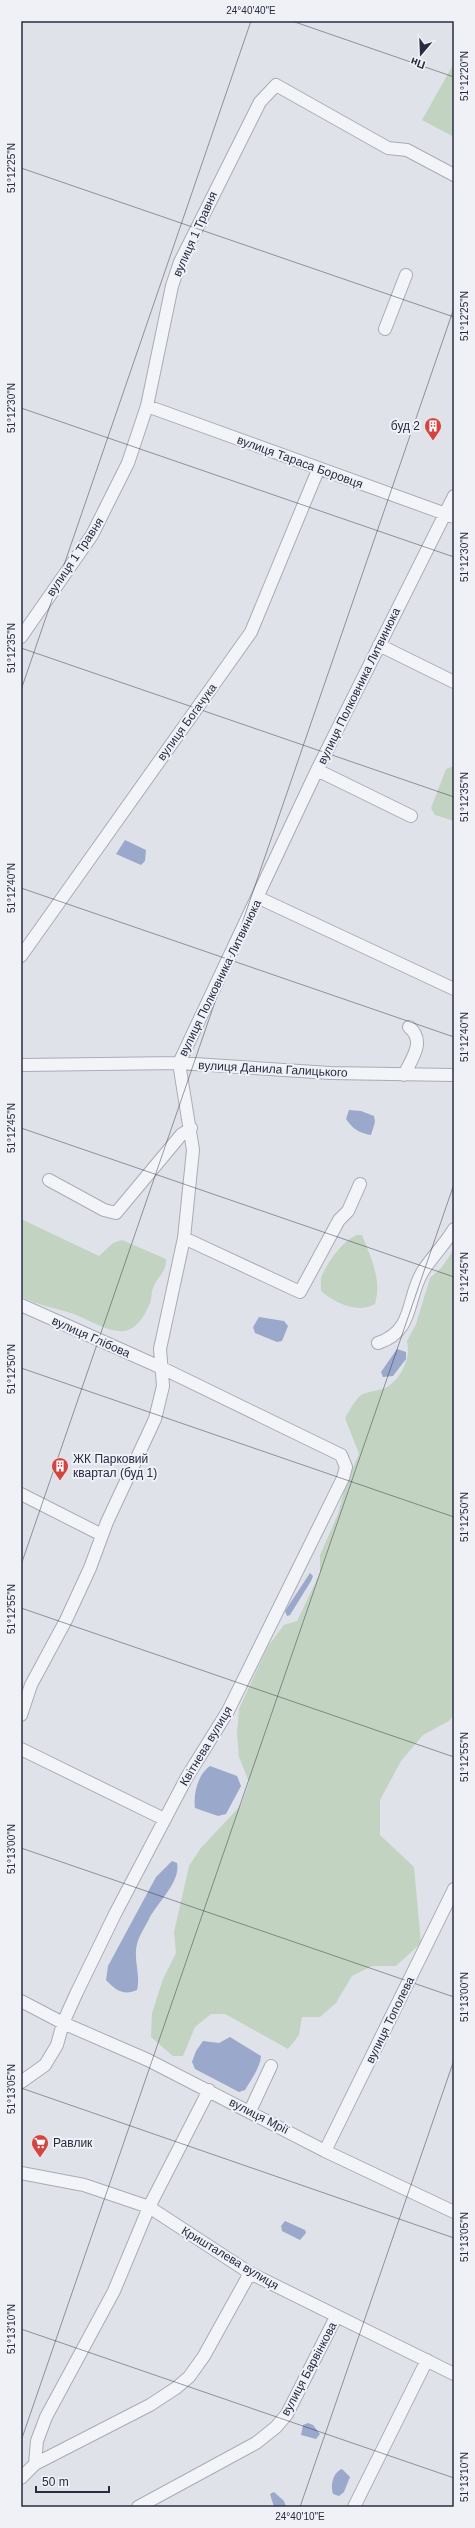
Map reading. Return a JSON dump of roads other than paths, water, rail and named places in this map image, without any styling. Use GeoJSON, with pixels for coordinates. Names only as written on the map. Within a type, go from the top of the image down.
{"type":"FeatureCollection","features":[{"type":"Feature","properties":{"kind":"street","name":"вулиця 1 Травня"},"geometry":{"type":"LineString","coordinates":[[21,637],[92,535],[128,463],[147,406],[172,286],[180,262],[260,102],[276,85],[382,145],[388,148],[407,150],[454,175]]}},
{"type":"Feature","properties":{"kind":"street"},"geometry":{"type":"LineString","coordinates":[[385,330],[406,275]]}},
{"type":"Feature","properties":{"kind":"street","name":"вулиця Тараса Боровця"},"geometry":{"type":"LineString","coordinates":[[147,406],[318,470],[450,515]]}},
{"type":"Feature","properties":{"kind":"street","name":"вулиця Богачука"},"geometry":{"type":"LineString","coordinates":[[21,956],[251,632],[318,470]]}},
{"type":"Feature","properties":{"kind":"street","name":"вулиця Полковника Литвинюка"},"geometry":{"type":"LineString","coordinates":[[21,1715],[31,1685],[66,1620],[90,1568],[102,1535],[155,1419],[163,1386],[160,1349],[184,1238],[193,1150],[191,1128],[179,1063],[259,898],[317,770],[379,645],[450,515],[454,496]]}},
{"type":"Feature","properties":{"kind":"street"},"geometry":{"type":"LineString","coordinates":[[379,645],[454,682]]}},
{"type":"Feature","properties":{"kind":"street"},"geometry":{"type":"LineString","coordinates":[[317,770],[411,816]]}},
{"type":"Feature","properties":{"kind":"street"},"geometry":{"type":"LineString","coordinates":[[259,898],[454,989]]}},
{"type":"Feature","properties":{"kind":"street"},"geometry":{"type":"LineString","coordinates":[[404,1075],[418,1041],[417,1033],[409,1027]]}},
{"type":"Feature","properties":{"kind":"street","name":"вулиця Данила Галицького"},"geometry":{"type":"LineString","coordinates":[[21,1065],[179,1063],[330,1073],[454,1075]]}},
{"type":"Feature","properties":{"kind":"street"},"geometry":{"type":"LineString","coordinates":[[49,1180],[104,1210],[116,1213],[181,1135],[191,1128]]}},
{"type":"Feature","properties":{"kind":"street"},"geometry":{"type":"LineString","coordinates":[[184,1238],[300,1292],[339,1220],[348,1211],[360,1184]]}},
{"type":"Feature","properties":{"kind":"street"},"geometry":{"type":"LineString","coordinates":[[378,1343],[391,1339],[404,1325],[423,1272],[454,1229]]}},
{"type":"Feature","properties":{"kind":"street","name":"вулиця Глібова"},"geometry":{"type":"LineString","coordinates":[[21,1305],[162,1368],[341,1455],[346,1467]]}},
{"type":"Feature","properties":{"kind":"street","name":"Квітнева вулиця"},"geometry":{"type":"LineString","coordinates":[[21,2082],[45,2065],[57,2045],[64,2023],[164,1818],[228,1711],[343,1478],[346,1467]]}},
{"type":"Feature","properties":{"kind":"street"},"geometry":{"type":"LineString","coordinates":[[21,1494],[102,1535]]}},
{"type":"Feature","properties":{"kind":"street"},"geometry":{"type":"LineString","coordinates":[[21,1749],[164,1818]]}},
{"type":"Feature","properties":{"kind":"street","name":"вулиця Тополева"},"geometry":{"type":"LineString","coordinates":[[325,2151],[454,1889]]}},
{"type":"Feature","properties":{"kind":"street","name":"вулиця Мрії"},"geometry":{"type":"LineString","coordinates":[[21,2001],[64,2023],[148,2060],[209,2090],[325,2151],[452,2208]]}},
{"type":"Feature","properties":{"kind":"street"},"geometry":{"type":"LineString","coordinates":[[250,2111],[271,2066]]}},
{"type":"Feature","properties":{"kind":"street"},"geometry":{"type":"LineString","coordinates":[[35,2464],[37,2441],[46,2417],[114,2291],[149,2207],[209,2090]]}},
{"type":"Feature","properties":{"kind":"street","name":"Кришталева вулиця"},"geometry":{"type":"LineString","coordinates":[[21,2173],[84,2185],[149,2207],[250,2273],[336,2317],[454,2374]]}},
{"type":"Feature","properties":{"kind":"street"},"geometry":{"type":"LineString","coordinates":[[21,2478],[35,2464],[150,2405],[180,2384],[204,2356],[250,2273]]}},
{"type":"Feature","properties":{"kind":"street","name":"вулиця Барвінкова"},"geometry":{"type":"LineString","coordinates":[[138,2507],[256,2443],[276,2427],[287,2414],[336,2317]]}},
{"type":"Feature","properties":{"kind":"street"},"geometry":{"type":"LineString","coordinates":[[354,2507],[427,2360]]}},
{"type":"Feature","properties":{"kind":"water"},"geometry":{"type":"Polygon","coordinates":[[[125,840],[146,850],[145,861],[141,865],[116,854],[125,840]]]}},
{"type":"Feature","properties":{"kind":"water"},"geometry":{"type":"Polygon","coordinates":[[[349,1110],[361,1111],[374,1116],[375,1122],[371,1135],[360,1132],[351,1125],[346,1119],[349,1110]]]}},
{"type":"Feature","properties":{"kind":"water"},"geometry":{"type":"Polygon","coordinates":[[[259,1317],[284,1321],[288,1326],[282,1341],[277,1342],[255,1333],[253,1327],[259,1317]]]}},
{"type":"Feature","properties":{"kind":"water"},"geometry":{"type":"Polygon","coordinates":[[[397,1349],[406,1352],[406,1359],[393,1376],[383,1377],[381,1372],[397,1349]]]}},
{"type":"Feature","properties":{"kind":"water"},"geometry":{"type":"Polygon","coordinates":[[[310,1573],[313,1576],[311,1581],[290,1615],[287,1616],[285,1611],[310,1573]]]}},
{"type":"Feature","properties":{"kind":"water"},"geometry":{"type":"Polygon","coordinates":[[[210,1766],[237,1776],[241,1786],[226,1814],[218,1816],[195,1808],[195,1797],[199,1779],[210,1766]]]}},
{"type":"Feature","properties":{"kind":"water"},"geometry":{"type":"Polygon","coordinates":[[[172,1861],[177,1863],[175,1878],[168,1892],[149,1919],[137,1944],[137,1990],[132,1992],[120,1991],[106,1980],[108,1966],[156,1877],[172,1861]]]}},
{"type":"Feature","properties":{"kind":"water"},"geometry":{"type":"Polygon","coordinates":[[[230,2037],[261,2056],[259,2065],[245,2090],[239,2092],[195,2069],[192,2062],[196,2051],[203,2041],[219,2043],[230,2037]]]}},
{"type":"Feature","properties":{"kind":"water"},"geometry":{"type":"Polygon","coordinates":[[[285,2221],[305,2230],[306,2233],[300,2240],[282,2231],[281,2226],[285,2221]]]}},
{"type":"Feature","properties":{"kind":"water"},"geometry":{"type":"Polygon","coordinates":[[[308,2423],[313,2425],[320,2434],[316,2439],[301,2435],[303,2425],[308,2423]]]}},
{"type":"Feature","properties":{"kind":"water"},"geometry":{"type":"Polygon","coordinates":[[[342,2469],[350,2477],[344,2492],[339,2496],[333,2494],[332,2483],[336,2473],[342,2469]]]}},
{"type":"Feature","properties":{"kind":"water"},"geometry":{"type":"Polygon","coordinates":[[[274,2492],[284,2501],[286,2507],[274,2507],[270,2494],[274,2492]]]}},
{"type":"Feature","properties":{"kind":"place","name":"буд 2"},"geometry":{"type":"Point","coordinates":[433,441]}},
{"type":"Feature","properties":{"kind":"place","name":"ЖК Парковий квартал (буд 1)"},"geometry":{"type":"Point","coordinates":[60,1481]}},
{"type":"Feature","properties":{"kind":"place","name":"Равлик"},"geometry":{"type":"Point","coordinates":[40,2158]}}]}
